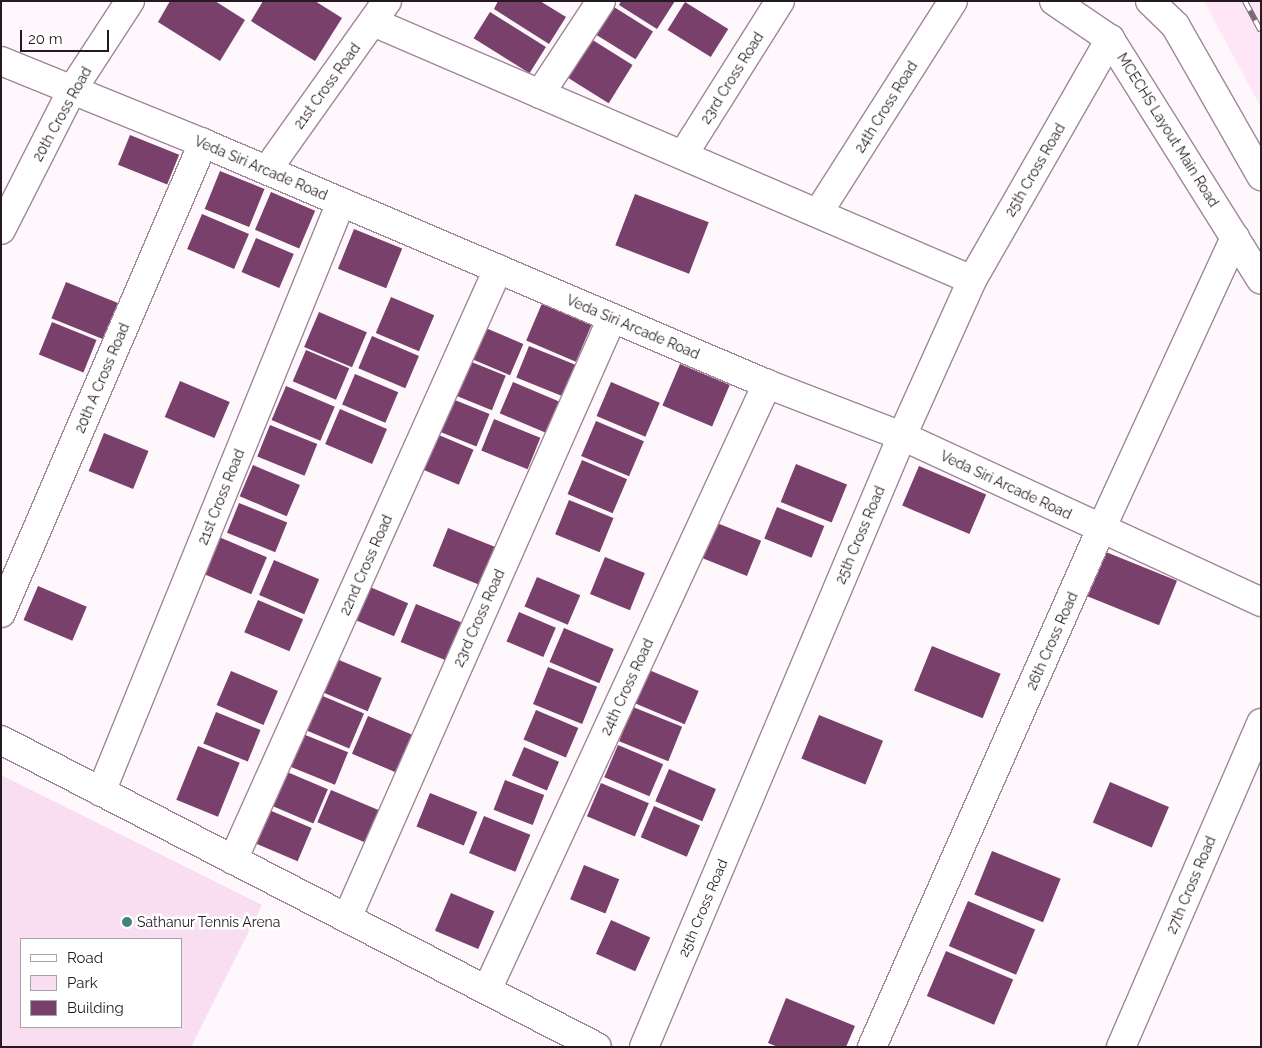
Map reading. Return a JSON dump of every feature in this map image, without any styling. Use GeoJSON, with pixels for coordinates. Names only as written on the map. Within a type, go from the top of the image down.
{"type":"FeatureCollection","features":[{"type":"Feature","properties":{"kind":"street","name":"20th Cross Road"},"geometry":{"type":"LineString","coordinates":[[1,230],[72,90],[130,1]]}},
{"type":"Feature","properties":{"kind":"street"},"geometry":{"type":"LineString","coordinates":[[540,94],[601,1]]}},
{"type":"Feature","properties":{"kind":"street","name":"23rd Cross Road"},"geometry":{"type":"LineString","coordinates":[[683,155],[780,1]]}},
{"type":"Feature","properties":{"kind":"street","name":"24th Cross Road"},"geometry":{"type":"LineString","coordinates":[[818,214],[953,1]]}},
{"type":"Feature","properties":{"kind":"street","name":"MCECHS Layout Main Road"},"geometry":{"type":"LineString","coordinates":[[1054,1],[1110,39],[1261,280]]}},
{"type":"Feature","properties":{"kind":"street"},"geometry":{"type":"LineString","coordinates":[[1150,1],[1175,25]]}},
{"type":"Feature","properties":{"kind":"street"},"geometry":{"type":"LineString","coordinates":[[1162,1],[1261,176]]}},
{"type":"Feature","properties":{"kind":"street"},"geometry":{"type":"LineString","coordinates":[[380,11],[540,94],[972,280]]}},
{"type":"Feature","properties":{"kind":"street","name":"21st Cross Road"},"geometry":{"type":"LineString","coordinates":[[268,170],[380,11]]}},
{"type":"Feature","properties":{"kind":"street","name":"25th Cross Road"},"geometry":{"type":"LineString","coordinates":[[644,1047],[902,436],[972,280],[1110,39]]}},
{"type":"Feature","properties":{"kind":"street","name":"Veda Siri Arcade Road"},"geometry":{"type":"LineString","coordinates":[[1,61],[268,170],[767,384],[902,436],[1261,602]]}},
{"type":"Feature","properties":{"kind":"street","name":"20th A Cross Road"},"geometry":{"type":"LineString","coordinates":[[1,614],[203,143]]}},
{"type":"Feature","properties":{"kind":"street","name":"21st Cross Road"},"geometry":{"type":"LineString","coordinates":[[101,792],[341,202]]}},
{"type":"Feature","properties":{"kind":"street","name":"26th Cross Road"},"geometry":{"type":"LineString","coordinates":[[872,1047],[1101,529],[1235,237]]}},
{"type":"Feature","properties":{"kind":"street","name":"22nd Cross Road"},"geometry":{"type":"LineString","coordinates":[[233,860],[498,269]]}},
{"type":"Feature","properties":{"kind":"street","name":"23rd Cross Road"},"geometry":{"type":"LineString","coordinates":[[347,918],[612,318]]}},
{"type":"Feature","properties":{"kind":"street","name":"24th Cross Road"},"geometry":{"type":"LineString","coordinates":[[488,990],[767,384]]}},
{"type":"Feature","properties":{"kind":"street","name":"27th Cross Road"},"geometry":{"type":"LineString","coordinates":[[1121,1047],[1261,723]]}},
{"type":"Feature","properties":{"kind":"street"},"geometry":{"type":"LineString","coordinates":[[1,740],[597,1047]]}},
{"type":"Feature","properties":{"kind":"shaded area"},"geometry":{"type":"Polygon","coordinates":[[[1204,1],[1261,1],[1261,108],[1204,1]]]}},
{"type":"Feature","properties":{"kind":"green space","name":"Sathanur Tennis Arena"},"geometry":{"type":"Polygon","coordinates":[[[1,775],[262,905],[191,1047],[1,1047],[1,775]]]}},
{"type":"Feature","properties":{"kind":"building"},"geometry":{"type":"Polygon","coordinates":[[[170,1],[215,1],[245,20],[220,61],[158,22],[170,1]]]}},
{"type":"Feature","properties":{"kind":"building"},"geometry":{"type":"Polygon","coordinates":[[[263,1],[315,1],[342,18],[315,61],[251,21],[263,1]]]}},
{"type":"Feature","properties":{"kind":"building"},"geometry":{"type":"Polygon","coordinates":[[[498,1],[540,1],[566,17],[549,44],[494,9],[498,1]]]}},
{"type":"Feature","properties":{"kind":"building"},"geometry":{"type":"Polygon","coordinates":[[[621,1],[675,1],[657,29],[619,5],[621,1]]]}},
{"type":"Feature","properties":{"kind":"building"},"geometry":{"type":"Polygon","coordinates":[[[685,2],[728,29],[711,57],[668,30],[685,2]]]}},
{"type":"Feature","properties":{"kind":"building"},"geometry":{"type":"Polygon","coordinates":[[[614,7],[653,31],[636,59],[597,35],[614,7]]]}},
{"type":"Feature","properties":{"kind":"building"},"geometry":{"type":"Polygon","coordinates":[[[490,12],[546,47],[530,73],[474,38],[490,12]]]}},
{"type":"Feature","properties":{"kind":"building"},"geometry":{"type":"Polygon","coordinates":[[[591,39],[633,65],[609,103],[567,77],[591,39]]]}},
{"type":"Feature","properties":{"kind":"building"},"geometry":{"type":"Polygon","coordinates":[[[130,135],[179,155],[167,185],[118,165],[130,135]]]}},
{"type":"Feature","properties":{"kind":"building"},"geometry":{"type":"Polygon","coordinates":[[[220,171],[265,189],[249,227],[205,209],[220,171]]]}},
{"type":"Feature","properties":{"kind":"building"},"geometry":{"type":"Polygon","coordinates":[[[271,192],[315,211],[299,248],[255,230],[271,192]]]}},
{"type":"Feature","properties":{"kind":"building"},"geometry":{"type":"Polygon","coordinates":[[[635,194],[709,222],[689,274],[615,245],[635,194]]]}},
{"type":"Feature","properties":{"kind":"building"},"geometry":{"type":"Polygon","coordinates":[[[202,214],[249,234],[234,269],[187,249],[202,214]]]}},
{"type":"Feature","properties":{"kind":"building"},"geometry":{"type":"Polygon","coordinates":[[[354,229],[402,248],[386,288],[338,269],[354,229]]]}},
{"type":"Feature","properties":{"kind":"building"},"geometry":{"type":"Polygon","coordinates":[[[256,238],[294,254],[279,288],[242,272],[256,238]]]}},
{"type":"Feature","properties":{"kind":"building"},"geometry":{"type":"Polygon","coordinates":[[[66,282],[118,303],[103,339],[51,318],[66,282]]]}},
{"type":"Feature","properties":{"kind":"building"},"geometry":{"type":"Polygon","coordinates":[[[391,297],[434,315],[419,351],[376,333],[391,297]]]}},
{"type":"Feature","properties":{"kind":"building"},"geometry":{"type":"Polygon","coordinates":[[[543,301],[593,322],[576,362],[526,341],[543,301]]]}},
{"type":"Feature","properties":{"kind":"building"},"geometry":{"type":"Polygon","coordinates":[[[319,312],[367,332],[352,367],[304,347],[319,312]]]}},
{"type":"Feature","properties":{"kind":"building"},"geometry":{"type":"Polygon","coordinates":[[[52,322],[97,340],[83,372],[39,354],[52,322]]]}},
{"type":"Feature","properties":{"kind":"building"},"geometry":{"type":"Polygon","coordinates":[[[481,326],[523,344],[510,375],[468,357],[481,326]]]}},
{"type":"Feature","properties":{"kind":"building"},"geometry":{"type":"Polygon","coordinates":[[[372,336],[419,356],[405,388],[358,368],[372,336]]]}},
{"type":"Feature","properties":{"kind":"building"},"geometry":{"type":"Polygon","coordinates":[[[529,346],[575,365],[563,396],[516,378],[529,346]]]}},
{"type":"Feature","properties":{"kind":"building"},"geometry":{"type":"Polygon","coordinates":[[[306,350],[349,368],[336,400],[293,381],[306,350]]]}},
{"type":"Feature","properties":{"kind":"building"},"geometry":{"type":"Polygon","coordinates":[[[464,359],[506,376],[492,410],[450,393],[464,359]]]}},
{"type":"Feature","properties":{"kind":"building"},"geometry":{"type":"Polygon","coordinates":[[[680,364],[730,385],[712,427],[662,405],[680,364]]]}},
{"type":"Feature","properties":{"kind":"building"},"geometry":{"type":"Polygon","coordinates":[[[355,374],[398,392],[385,423],[342,404],[355,374]]]}},
{"type":"Feature","properties":{"kind":"building"},"geometry":{"type":"Polygon","coordinates":[[[180,381],[230,402],[214,438],[165,417],[180,381]]]}},
{"type":"Feature","properties":{"kind":"building"},"geometry":{"type":"Polygon","coordinates":[[[513,382],[561,402],[548,434],[500,413],[513,382]]]}},
{"type":"Feature","properties":{"kind":"building"},"geometry":{"type":"Polygon","coordinates":[[[611,382],[660,403],[645,437],[597,416],[611,382]]]}},
{"type":"Feature","properties":{"kind":"building"},"geometry":{"type":"Polygon","coordinates":[[[286,386],[335,407],[320,441],[272,420],[286,386]]]}},
{"type":"Feature","properties":{"kind":"building"},"geometry":{"type":"Polygon","coordinates":[[[445,396],[490,414],[476,446],[432,428],[445,396]]]}},
{"type":"Feature","properties":{"kind":"building"},"geometry":{"type":"Polygon","coordinates":[[[340,409],[387,429],[372,464],[325,444],[340,409]]]}},
{"type":"Feature","properties":{"kind":"building"},"geometry":{"type":"Polygon","coordinates":[[[494,419],[540,438],[528,469],[481,451],[494,419]]]}},
{"type":"Feature","properties":{"kind":"building"},"geometry":{"type":"Polygon","coordinates":[[[596,421],[644,441],[629,476],[581,456],[596,421]]]}},
{"type":"Feature","properties":{"kind":"building"},"geometry":{"type":"Polygon","coordinates":[[[270,425],[317,444],[305,476],[257,457],[270,425]]]}},
{"type":"Feature","properties":{"kind":"building"},"geometry":{"type":"Polygon","coordinates":[[[104,433],[149,451],[133,489],[89,471],[104,433]]]}},
{"type":"Feature","properties":{"kind":"building"},"geometry":{"type":"Polygon","coordinates":[[[434,433],[474,450],[459,485],[419,468],[434,433]]]}},
{"type":"Feature","properties":{"kind":"building"},"geometry":{"type":"Polygon","coordinates":[[[582,460],[627,479],[613,513],[568,494],[582,460]]]}},
{"type":"Feature","properties":{"kind":"building"},"geometry":{"type":"Polygon","coordinates":[[[796,464],[847,485],[832,523],[781,502],[796,464]]]}},
{"type":"Feature","properties":{"kind":"building"},"geometry":{"type":"Polygon","coordinates":[[[253,465],[300,485],[287,516],[240,496],[253,465]]]}},
{"type":"Feature","properties":{"kind":"building"},"geometry":{"type":"Polygon","coordinates":[[[919,466],[986,495],[969,534],[902,506],[919,466]]]}},
{"type":"Feature","properties":{"kind":"building"},"geometry":{"type":"Polygon","coordinates":[[[569,500],[614,518],[600,552],[555,534],[569,500]]]}},
{"type":"Feature","properties":{"kind":"building"},"geometry":{"type":"Polygon","coordinates":[[[239,503],[287,522],[275,552],[227,533],[239,503]]]}},
{"type":"Feature","properties":{"kind":"building"},"geometry":{"type":"Polygon","coordinates":[[[777,507],[824,526],[812,558],[764,539],[777,507]]]}},
{"type":"Feature","properties":{"kind":"building"},"geometry":{"type":"Polygon","coordinates":[[[712,521],[761,541],[747,576],[698,556],[712,521]]]}},
{"type":"Feature","properties":{"kind":"building"},"geometry":{"type":"Polygon","coordinates":[[[448,528],[497,548],[482,586],[433,566],[448,528]]]}},
{"type":"Feature","properties":{"kind":"building"},"geometry":{"type":"Polygon","coordinates":[[[219,537],[267,557],[251,594],[203,574],[219,537]]]}},
{"type":"Feature","properties":{"kind":"building"},"geometry":{"type":"Polygon","coordinates":[[[1101,550],[1177,581],[1159,625],[1083,595],[1101,550]]]}},
{"type":"Feature","properties":{"kind":"building"},"geometry":{"type":"Polygon","coordinates":[[[605,557],[645,573],[630,610],[590,594],[605,557]]]}},
{"type":"Feature","properties":{"kind":"building"},"geometry":{"type":"Polygon","coordinates":[[[274,560],[319,579],[304,614],[259,595],[274,560]]]}},
{"type":"Feature","properties":{"kind":"building"},"geometry":{"type":"Polygon","coordinates":[[[537,577],[580,595],[568,625],[524,606],[537,577]]]}},
{"type":"Feature","properties":{"kind":"building"},"geometry":{"type":"Polygon","coordinates":[[[363,584],[408,603],[394,636],[349,617],[363,584]]]}},
{"type":"Feature","properties":{"kind":"building"},"geometry":{"type":"Polygon","coordinates":[[[38,586],[87,607],[72,641],[24,620],[38,586]]]}},
{"type":"Feature","properties":{"kind":"building"},"geometry":{"type":"Polygon","coordinates":[[[258,600],[303,619],[289,651],[244,632],[258,600]]]}},
{"type":"Feature","properties":{"kind":"building"},"geometry":{"type":"Polygon","coordinates":[[[416,604],[462,623],[447,661],[401,642],[416,604]]]}},
{"type":"Feature","properties":{"kind":"building"},"geometry":{"type":"Polygon","coordinates":[[[519,612],[556,628],[543,657],[506,641],[519,612]]]}},
{"type":"Feature","properties":{"kind":"building"},"geometry":{"type":"Polygon","coordinates":[[[564,628],[614,649],[599,683],[550,662],[564,628]]]}},
{"type":"Feature","properties":{"kind":"building"},"geometry":{"type":"Polygon","coordinates":[[[932,646],[1001,674],[983,718],[914,691],[932,646]]]}},
{"type":"Feature","properties":{"kind":"building"},"geometry":{"type":"Polygon","coordinates":[[[332,657],[382,678],[368,711],[318,690],[332,657]]]}},
{"type":"Feature","properties":{"kind":"building"},"geometry":{"type":"Polygon","coordinates":[[[548,667],[597,687],[582,724],[533,704],[548,667]]]}},
{"type":"Feature","properties":{"kind":"building"},"geometry":{"type":"Polygon","coordinates":[[[649,670],[699,691],[685,724],[635,703],[649,670]]]}},
{"type":"Feature","properties":{"kind":"building"},"geometry":{"type":"Polygon","coordinates":[[[231,671],[278,691],[263,725],[217,705],[231,671]]]}},
{"type":"Feature","properties":{"kind":"building"},"geometry":{"type":"Polygon","coordinates":[[[318,694],[364,714],[349,749],[303,729],[318,694]]]}},
{"type":"Feature","properties":{"kind":"building"},"geometry":{"type":"Polygon","coordinates":[[[633,707],[682,727],[668,761],[619,741],[633,707]]]}},
{"type":"Feature","properties":{"kind":"building"},"geometry":{"type":"Polygon","coordinates":[[[536,710],[578,728],[566,757],[523,739],[536,710]]]}},
{"type":"Feature","properties":{"kind":"building"},"geometry":{"type":"Polygon","coordinates":[[[216,712],[261,730],[248,762],[203,744],[216,712]]]}},
{"type":"Feature","properties":{"kind":"building"},"geometry":{"type":"Polygon","coordinates":[[[819,715],[883,741],[865,784],[801,759],[819,715]]]}},
{"type":"Feature","properties":{"kind":"building"},"geometry":{"type":"Polygon","coordinates":[[[368,716],[412,735],[396,772],[352,754],[368,716]]]}},
{"type":"Feature","properties":{"kind":"building"},"geometry":{"type":"Polygon","coordinates":[[[298,732],[348,752],[335,785],[285,764],[298,732]]]}},
{"type":"Feature","properties":{"kind":"building"},"geometry":{"type":"Polygon","coordinates":[[[618,745],[663,764],[649,796],[604,777],[618,745]]]}},
{"type":"Feature","properties":{"kind":"building"},"geometry":{"type":"Polygon","coordinates":[[[198,746],[240,763],[218,817],[176,800],[198,746]]]}},
{"type":"Feature","properties":{"kind":"building"},"geometry":{"type":"Polygon","coordinates":[[[524,747],[559,762],[547,790],[512,776],[524,747]]]}},
{"type":"Feature","properties":{"kind":"building"},"geometry":{"type":"Polygon","coordinates":[[[280,769],[328,789],[313,823],[266,803],[280,769]]]}},
{"type":"Feature","properties":{"kind":"building"},"geometry":{"type":"Polygon","coordinates":[[[669,769],[716,789],[702,821],[655,801],[669,769]]]}},
{"type":"Feature","properties":{"kind":"building"},"geometry":{"type":"Polygon","coordinates":[[[505,780],[544,795],[533,825],[494,810],[505,780]]]}},
{"type":"Feature","properties":{"kind":"building"},"geometry":{"type":"Polygon","coordinates":[[[1110,782],[1169,807],[1152,848],[1093,823],[1110,782]]]}},
{"type":"Feature","properties":{"kind":"building"},"geometry":{"type":"Polygon","coordinates":[[[601,783],[649,803],[635,836],[587,816],[601,783]]]}},
{"type":"Feature","properties":{"kind":"building"},"geometry":{"type":"Polygon","coordinates":[[[331,790],[381,811],[367,843],[317,822],[331,790]]]}},
{"type":"Feature","properties":{"kind":"building"},"geometry":{"type":"Polygon","coordinates":[[[430,793],[477,812],[464,845],[417,826],[430,793]]]}},
{"type":"Feature","properties":{"kind":"building"},"geometry":{"type":"Polygon","coordinates":[[[654,806],[700,826],[687,857],[641,837],[654,806]]]}},
{"type":"Feature","properties":{"kind":"building"},"geometry":{"type":"Polygon","coordinates":[[[262,807],[312,828],[298,861],[248,840],[262,807]]]}},
{"type":"Feature","properties":{"kind":"building"},"geometry":{"type":"Polygon","coordinates":[[[484,816],[530,835],[515,872],[469,853],[484,816]]]}},
{"type":"Feature","properties":{"kind":"building"},"geometry":{"type":"Polygon","coordinates":[[[992,851],[1061,879],[1043,922],[974,895],[992,851]]]}},
{"type":"Feature","properties":{"kind":"building"},"geometry":{"type":"Polygon","coordinates":[[[584,865],[619,879],[605,914],[570,899],[584,865]]]}},
{"type":"Feature","properties":{"kind":"building"},"geometry":{"type":"Polygon","coordinates":[[[451,893],[494,911],[478,949],[435,931],[451,893]]]}},
{"type":"Feature","properties":{"kind":"building"},"geometry":{"type":"Polygon","coordinates":[[[968,901],[1035,930],[1016,975],[949,946],[968,901]]]}},
{"type":"Feature","properties":{"kind":"building"},"geometry":{"type":"Polygon","coordinates":[[[611,920],[650,937],[635,971],[596,954],[611,920]]]}},
{"type":"Feature","properties":{"kind":"building"},"geometry":{"type":"Polygon","coordinates":[[[946,951],[1013,980],[994,1025],[927,996],[946,951]]]}},
{"type":"Feature","properties":{"kind":"building"},"geometry":{"type":"Polygon","coordinates":[[[786,998],[855,1026],[846,1047],[778,1047],[768,1043],[786,998]]]}},
{"type":"Feature","properties":{"kind":"railway"},"geometry":{"type":"LineString","coordinates":[[1245,1],[1261,31]]}},
{"type":"Feature","properties":{"kind":"place","name":"Sathanur Tennis Arena"},"geometry":{"type":"Point","coordinates":[127,922]}}]}
